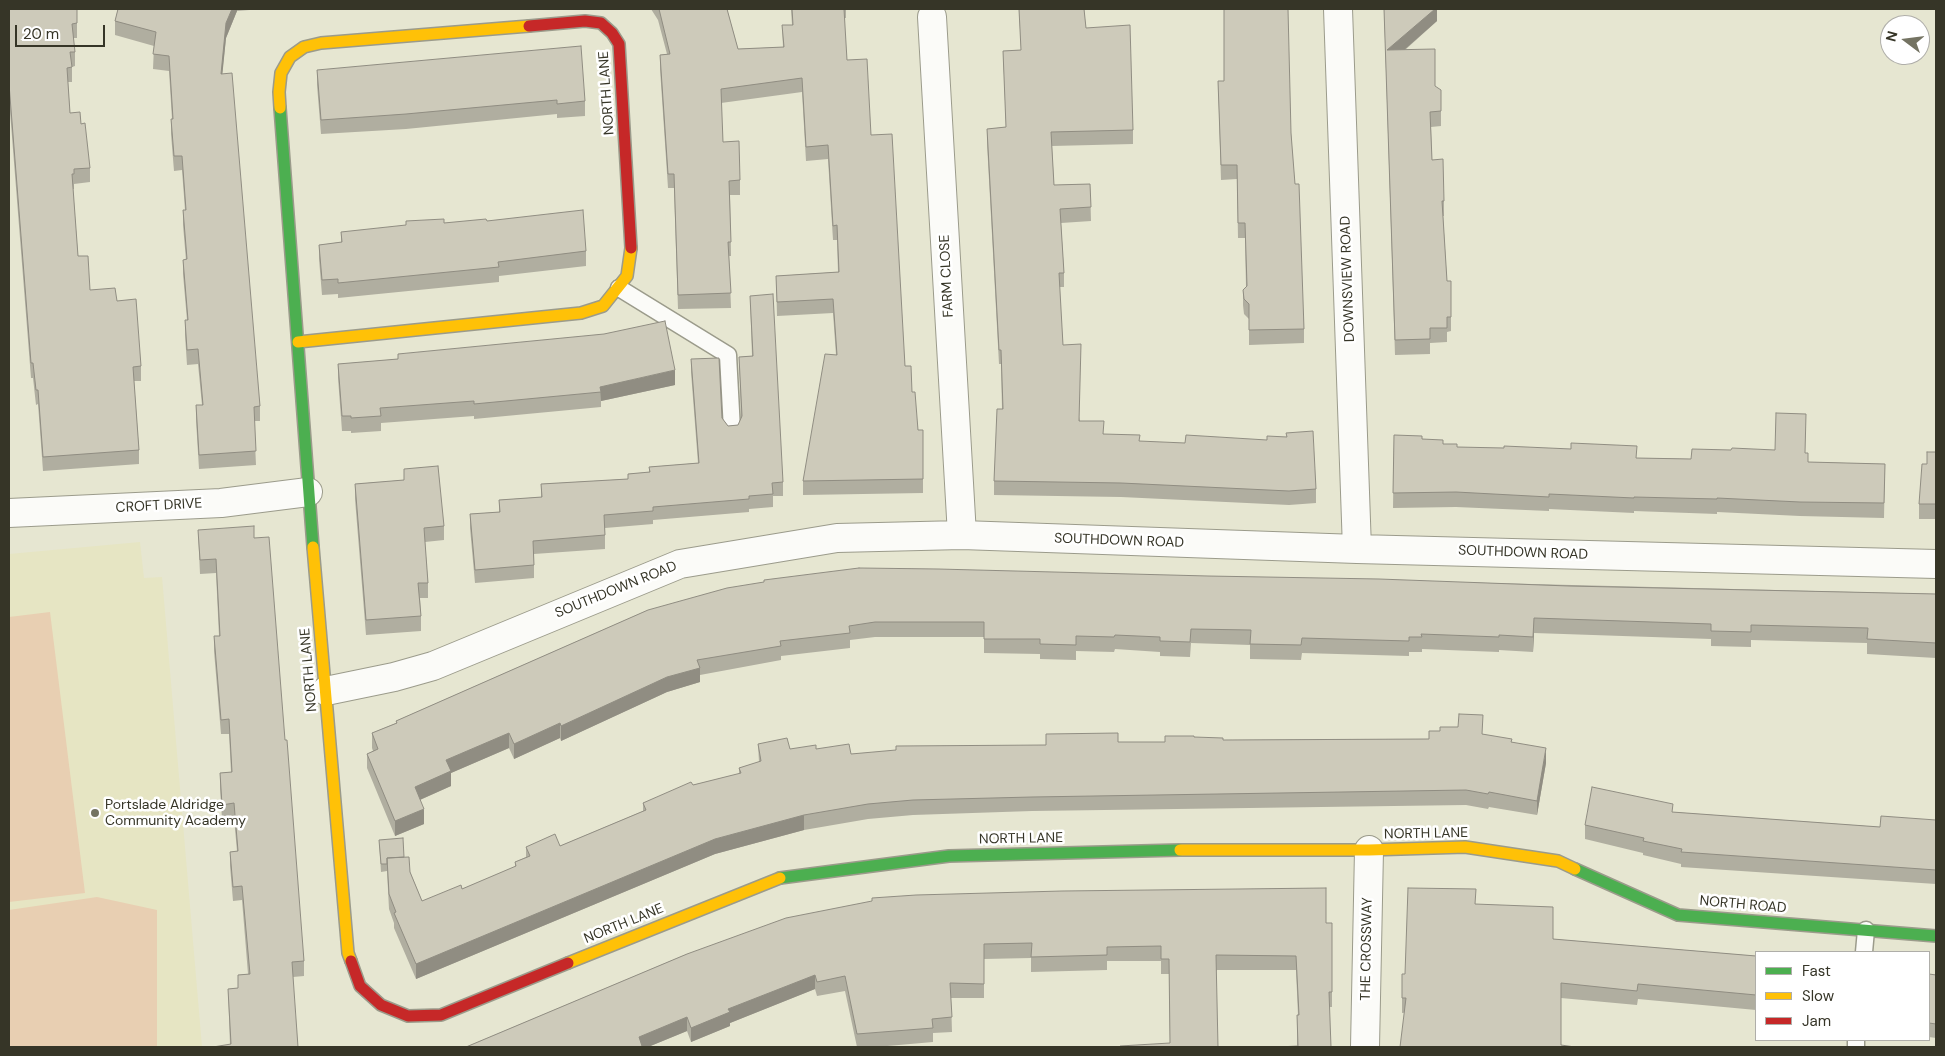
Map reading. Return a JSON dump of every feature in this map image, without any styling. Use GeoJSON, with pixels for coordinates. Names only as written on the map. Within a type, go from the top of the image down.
{"type":"FeatureCollection","features":[{"type":"Feature","properties":{"kind":"street","name":"DOWNSVIEW ROAD"},"geometry":{"type":"LineString","coordinates":[[1338,9],[1357,549]]}},
{"type":"Feature","properties":{"kind":"street","name":"FARM CLOSE"},"geometry":{"type":"LineString","coordinates":[[932,16],[962,535]]}},
{"type":"Feature","properties":{"kind":"street","name":"NORTH LANE"},"geometry":{"type":"LineString","coordinates":[[298,342],[581,313],[604,306],[627,276],[631,253],[621,58],[619,44],[602,23],[584,20],[321,43],[304,47],[290,57],[281,73],[279,92],[308,492],[348,953],[360,986],[381,1005],[408,1016],[440,1015],[777,878],[949,856],[1166,850],[1368,850],[1466,847],[1558,861]]}},
{"type":"Feature","properties":{"kind":"street","name":"CROFT DRIVE"},"geometry":{"type":"LineString","coordinates":[[9,513],[221,503],[308,492]]}},
{"type":"Feature","properties":{"kind":"street","name":"SOUTHDOWN ROAD"},"geometry":{"type":"LineString","coordinates":[[326,691],[394,677],[433,666],[680,564],[837,538],[962,535],[1357,549],[1936,564]]}},
{"type":"Feature","properties":{"kind":"street","name":"THE CROSSWAY"},"geometry":{"type":"LineString","coordinates":[[1365,1047],[1368,850]]}},
{"type":"Feature","properties":{"kind":"street","name":"NORTH ROAD"},"geometry":{"type":"LineString","coordinates":[[1558,861],[1678,915],[1936,936]]}},
{"type":"Feature","properties":{"kind":"lane"},"geometry":{"type":"LineString","coordinates":[[619,288],[728,355],[732,430]]}},
{"type":"Feature","properties":{"kind":"lane"},"geometry":{"type":"LineString","coordinates":[[1864,951],[1866,930]]}},
{"type":"Feature","properties":{"kind":"shaded area","name":"Portslade Aldridge Community Academy"},"geometry":{"type":"Polygon","coordinates":[[[140,542],[144,578],[162,577],[202,1047],[9,1047],[9,554],[140,542]]]}},
{"type":"Feature","properties":{"kind":"shaded area"},"geometry":{"type":"Polygon","coordinates":[[[50,612],[85,893],[9,902],[9,617],[50,612]]]}},
{"type":"Feature","properties":{"kind":"shaded area"},"geometry":{"type":"Polygon","coordinates":[[[97,897],[157,910],[157,1047],[9,1047],[9,910],[97,897]]]}},
{"type":"Feature","properties":{"kind":"building"},"geometry":{"type":"Polygon","coordinates":[[[9,9],[77,9],[77,23],[72,24],[75,52],[70,52],[72,67],[67,68],[70,113],[80,112],[81,124],[85,123],[90,168],[74,169],[74,174],[72,174],[78,256],[88,256],[90,290],[115,288],[117,301],[136,299],[141,366],[133,367],[139,450],[43,457],[38,390],[36,390],[33,363],[31,363],[9,84],[9,9]]]}},
{"type":"Feature","properties":{"kind":"building"},"geometry":{"type":"Polygon","coordinates":[[[118,9],[232,9],[226,23],[221,74],[232,73],[260,406],[254,407],[256,451],[199,455],[196,405],[203,405],[198,349],[187,350],[185,320],[188,320],[183,260],[187,259],[183,210],[186,210],[182,156],[174,156],[169,56],[153,54],[156,32],[115,21],[118,9]]]}},
{"type":"Feature","properties":{"kind":"building"},"geometry":{"type":"Polygon","coordinates":[[[659,9],[727,9],[738,49],[784,47],[782,25],[793,25],[792,9],[844,9],[847,60],[867,59],[871,135],[892,134],[905,366],[911,366],[912,392],[915,392],[918,430],[923,430],[923,479],[803,481],[825,354],[837,355],[833,299],[777,302],[776,276],[839,272],[837,225],[833,226],[828,145],[806,147],[802,78],[721,89],[723,142],[739,141],[740,180],[729,181],[731,242],[728,242],[731,293],[678,295],[674,174],[668,174],[660,55],[670,54],[659,9]]]}},
{"type":"Feature","properties":{"kind":"building"},"geometry":{"type":"Polygon","coordinates":[[[1019,9],[1084,9],[1086,28],[1130,25],[1133,130],[1051,132],[1054,185],[1090,184],[1091,207],[1060,209],[1064,273],[1059,273],[1063,345],[1081,344],[1079,421],[1104,421],[1103,434],[1140,435],[1139,441],[1185,443],[1186,435],[1267,440],[1267,436],[1287,437],[1286,433],[1313,431],[1316,489],[1289,491],[1121,483],[994,481],[997,409],[1003,409],[987,129],[1006,127],[1003,51],[1021,50],[1019,9]]]}},
{"type":"Feature","properties":{"kind":"building"},"geometry":{"type":"Polygon","coordinates":[[[1224,9],[1288,9],[1291,133],[1295,184],[1299,184],[1304,329],[1249,330],[1249,304],[1244,299],[1243,290],[1247,286],[1245,223],[1238,223],[1237,165],[1221,165],[1218,81],[1224,81],[1224,9]]]}},
{"type":"Feature","properties":{"kind":"building"},"geometry":{"type":"Polygon","coordinates":[[[1384,9],[1435,9],[1387,50],[1435,49],[1435,86],[1441,90],[1441,111],[1430,112],[1432,160],[1443,159],[1444,201],[1442,201],[1447,281],[1451,281],[1451,317],[1447,317],[1447,328],[1430,328],[1430,339],[1395,340],[1384,9]]]}},
{"type":"Feature","properties":{"kind":"building"},"geometry":{"type":"Polygon","coordinates":[[[581,46],[585,101],[557,104],[557,100],[321,120],[317,70],[581,46]]]}},
{"type":"Feature","properties":{"kind":"building"},"geometry":{"type":"Polygon","coordinates":[[[583,210],[586,251],[498,262],[499,267],[338,283],[338,279],[322,280],[319,245],[342,242],[341,232],[406,225],[406,221],[444,219],[444,223],[486,219],[487,221],[583,210]]]}},
{"type":"Feature","properties":{"kind":"building"},"geometry":{"type":"Polygon","coordinates":[[[773,294],[783,482],[772,483],[773,494],[749,496],[749,499],[653,507],[653,511],[604,515],[605,535],[533,541],[534,565],[475,570],[470,514],[500,512],[499,500],[542,497],[541,484],[628,479],[628,474],[650,472],[649,467],[699,463],[691,359],[719,358],[722,418],[728,426],[738,425],[742,416],[739,357],[753,356],[750,296],[773,294]]]}},
{"type":"Feature","properties":{"kind":"building"},"geometry":{"type":"Polygon","coordinates":[[[665,321],[675,370],[600,387],[601,392],[474,404],[474,401],[380,408],[381,416],[351,418],[351,416],[342,416],[338,364],[398,359],[398,354],[604,334],[665,321]]]}},
{"type":"Feature","properties":{"kind":"building"},"geometry":{"type":"Polygon","coordinates":[[[1776,413],[1806,414],[1805,453],[1808,453],[1808,462],[1885,464],[1884,503],[1800,502],[1717,498],[1634,498],[1549,494],[1549,497],[1456,492],[1393,493],[1394,435],[1422,436],[1422,439],[1443,440],[1443,444],[1457,444],[1457,447],[1504,448],[1504,446],[1571,449],[1571,443],[1637,446],[1636,458],[1691,459],[1692,449],[1775,450],[1776,413]]]}},
{"type":"Feature","properties":{"kind":"building"},"geometry":{"type":"Polygon","coordinates":[[[1927,452],[1936,452],[1936,504],[1919,504],[1922,464],[1927,464],[1927,452]]]}},
{"type":"Feature","properties":{"kind":"building"},"geometry":{"type":"Polygon","coordinates":[[[438,466],[444,526],[424,528],[428,583],[418,583],[421,616],[366,620],[355,484],[404,480],[404,469],[438,466]]]}},
{"type":"Feature","properties":{"kind":"building"},"geometry":{"type":"Polygon","coordinates":[[[254,526],[254,538],[269,537],[285,740],[287,740],[304,961],[292,962],[298,1047],[213,1047],[231,1044],[228,989],[238,988],[238,975],[250,974],[242,886],[233,887],[230,852],[238,851],[234,803],[222,805],[220,773],[232,772],[229,719],[221,720],[214,636],[220,636],[216,559],[200,560],[198,530],[254,526]]]}},
{"type":"Feature","properties":{"kind":"building"},"geometry":{"type":"Polygon","coordinates":[[[859,568],[1379,579],[1569,586],[1936,594],[1936,643],[1867,639],[1868,628],[1751,625],[1751,632],[1711,631],[1711,624],[1534,618],[1533,637],[1421,634],[1422,637],[1409,637],[1409,641],[1302,638],[1301,645],[1250,644],[1251,630],[1191,629],[1190,642],[1160,641],[1160,637],[1076,636],[1076,645],[1040,644],[1040,639],[984,639],[984,622],[875,622],[849,626],[850,633],[780,641],[781,646],[697,660],[700,668],[667,677],[561,726],[560,723],[514,744],[509,733],[446,760],[451,771],[415,787],[424,809],[395,821],[367,754],[378,749],[372,733],[648,610],[727,588],[764,582],[764,580],[859,568]]]}},
{"type":"Feature","properties":{"kind":"building"},"geometry":{"type":"Polygon","coordinates":[[[1459,714],[1483,715],[1482,734],[1512,739],[1511,742],[1546,748],[1537,801],[1489,792],[1488,794],[1466,790],[1032,797],[913,800],[868,804],[804,815],[715,839],[416,964],[394,913],[396,912],[389,894],[387,858],[409,857],[410,872],[422,901],[461,885],[462,889],[516,866],[515,862],[530,856],[526,847],[555,834],[560,846],[646,810],[643,803],[691,782],[693,785],[741,773],[739,768],[761,761],[758,744],[787,738],[790,749],[816,745],[816,749],[849,744],[851,754],[896,750],[896,746],[1046,745],[1046,734],[1118,733],[1118,742],[1165,742],[1165,736],[1223,738],[1223,740],[1429,739],[1429,731],[1440,731],[1440,727],[1458,727],[1459,714]]]}},
{"type":"Feature","properties":{"kind":"building"},"geometry":{"type":"Polygon","coordinates":[[[1592,787],[1673,804],[1672,812],[1880,827],[1881,816],[1936,820],[1936,870],[1681,852],[1682,849],[1643,841],[1644,838],[1585,825],[1592,787]]]}},
{"type":"Feature","properties":{"kind":"building"},"geometry":{"type":"Polygon","coordinates":[[[403,838],[404,857],[387,858],[387,864],[381,864],[379,840],[403,838]]]}},
{"type":"Feature","properties":{"kind":"building"},"geometry":{"type":"Polygon","coordinates":[[[1326,888],[1326,923],[1332,923],[1332,992],[1329,992],[1331,1047],[1278,1047],[1298,1046],[1297,1015],[1299,1015],[1296,956],[1216,955],[1218,1047],[1120,1047],[1170,1043],[1169,959],[1161,959],[1161,946],[1107,947],[1107,955],[1031,957],[1032,943],[984,944],[984,984],[950,983],[952,1017],[932,1019],[933,1028],[857,1034],[845,976],[817,982],[815,975],[728,1009],[730,1012],[691,1028],[687,1017],[639,1037],[642,1046],[640,1047],[466,1047],[687,954],[786,918],[872,901],[872,898],[1062,891],[1326,888]]]}},
{"type":"Feature","properties":{"kind":"building"},"geometry":{"type":"Polygon","coordinates":[[[1408,888],[1476,889],[1475,904],[1553,907],[1553,939],[1755,956],[1755,995],[1638,984],[1637,991],[1561,983],[1561,1045],[1575,1047],[1400,1047],[1406,998],[1402,998],[1402,974],[1405,974],[1408,888]]]}},
{"type":"Feature","properties":{"kind":"building"},"geometry":{"type":"Polygon","coordinates":[[[1930,974],[1936,975],[1936,1024],[1930,1023],[1930,974]]]}},
{"type":"Feature","properties":{"kind":"traffic: fast"},"geometry":{"type":"LineString","coordinates":[[280,108],[313,547]]}},
{"type":"Feature","properties":{"kind":"traffic: fast"},"geometry":{"type":"LineString","coordinates":[[780,878],[949,856],[1180,850]]}},
{"type":"Feature","properties":{"kind":"traffic: fast"},"geometry":{"type":"LineString","coordinates":[[1575,869],[1678,915],[1936,936]]}},
{"type":"Feature","properties":{"kind":"traffic: slow"},"geometry":{"type":"LineString","coordinates":[[280,108],[281,73],[290,57],[304,47],[321,43],[529,26]]}},
{"type":"Feature","properties":{"kind":"traffic: slow"},"geometry":{"type":"LineString","coordinates":[[298,342],[581,313],[603,306],[627,276],[631,248]]}},
{"type":"Feature","properties":{"kind":"traffic: slow"},"geometry":{"type":"LineString","coordinates":[[313,547],[348,953],[351,961]]}},
{"type":"Feature","properties":{"kind":"traffic: slow"},"geometry":{"type":"LineString","coordinates":[[1180,850],[1369,850],[1465,847],[1558,861],[1575,869]]}},
{"type":"Feature","properties":{"kind":"traffic: slow"},"geometry":{"type":"LineString","coordinates":[[568,963],[780,878]]}},
{"type":"Feature","properties":{"kind":"traffic: jam"},"geometry":{"type":"LineString","coordinates":[[529,26],[585,21],[601,23],[612,33],[619,44],[631,248]]}},
{"type":"Feature","properties":{"kind":"traffic: jam"},"geometry":{"type":"LineString","coordinates":[[351,961],[360,986],[381,1005],[408,1016],[441,1015],[568,963]]}},
{"type":"Feature","properties":{"kind":"place","name":"Portslade Aldridge Community Academy"},"geometry":{"type":"Point","coordinates":[95,813]}}]}
